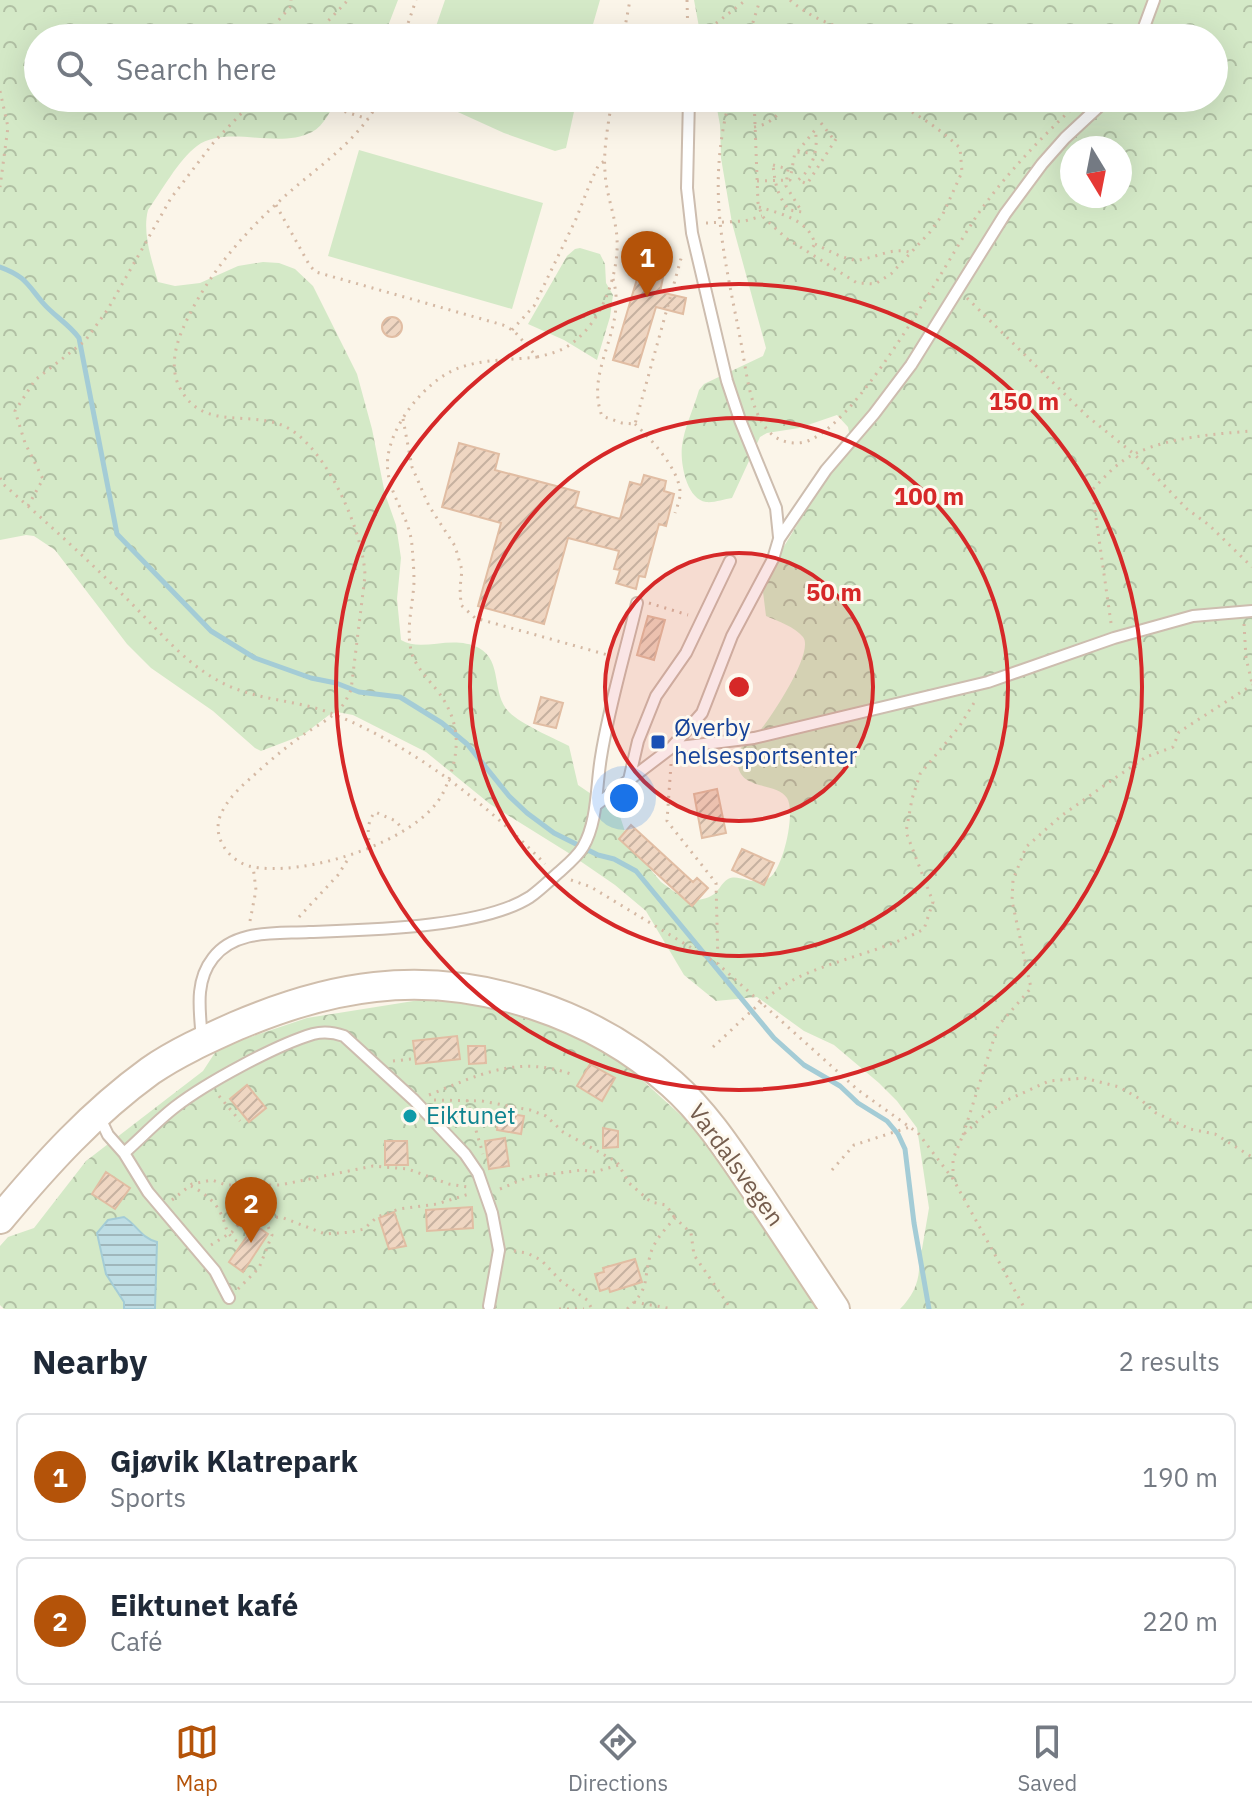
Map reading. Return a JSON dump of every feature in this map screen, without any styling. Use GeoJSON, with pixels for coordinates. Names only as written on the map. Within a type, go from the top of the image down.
{"type":"FeatureCollection","features":[{"type":"Feature","properties":{"kind":"main road","name":"Vardalsvegen"},"geometry":{"type":"LineString","coordinates":[[0,1219],[73,1135],[104,1106],[153,1069],[202,1042],[279,1009],[377,986],[415,985],[481,991],[572,1020],[639,1059],[694,1104],[728,1149],[835,1309]]}},
{"type":"Feature","properties":{"kind":"lane"},"geometry":{"type":"LineString","coordinates":[[1145,24],[1154,0]]}},
{"type":"Feature","properties":{"kind":"lane"},"geometry":{"type":"LineString","coordinates":[[689,112],[687,188],[692,229],[727,381],[776,508],[779,539]]}},
{"type":"Feature","properties":{"kind":"lane"},"geometry":{"type":"LineString","coordinates":[[596,805],[671,748],[702,713],[732,636],[773,559],[779,539],[826,470],[911,365],[1005,214],[1042,164],[1093,112]]}},
{"type":"Feature","properties":{"kind":"lane"},"geometry":{"type":"LineString","coordinates":[[629,780],[638,741],[656,696],[686,653],[730,561]]}},
{"type":"Feature","properties":{"kind":"lane"},"geometry":{"type":"LineString","coordinates":[[202,1042],[200,987],[204,972],[214,956],[230,942],[284,933],[465,919],[506,908],[530,897],[556,875],[584,845],[596,805],[601,757],[637,603]]}},
{"type":"Feature","properties":{"kind":"lane"},"geometry":{"type":"LineString","coordinates":[[671,748],[754,738],[988,682],[1114,638],[1193,616],[1246,612]]}},
{"type":"Feature","properties":{"kind":"lane"},"geometry":{"type":"LineString","coordinates":[[124,1153],[175,1107],[208,1084],[314,1033],[329,1031],[344,1036],[414,1100],[465,1154],[478,1173],[499,1250],[489,1306]]}},
{"type":"Feature","properties":{"kind":"lane"},"geometry":{"type":"LineString","coordinates":[[98,1114],[108,1135],[124,1153],[148,1192],[201,1251],[229,1298]]}},
{"type":"Feature","properties":{"kind":"path"},"geometry":{"type":"LineString","coordinates":[[275,24],[291,6],[291,0]]}},
{"type":"Feature","properties":{"kind":"path"},"geometry":{"type":"LineString","coordinates":[[325,24],[348,0]]}},
{"type":"Feature","properties":{"kind":"path"},"geometry":{"type":"LineString","coordinates":[[408,24],[416,0]]}},
{"type":"Feature","properties":{"kind":"path"},"geometry":{"type":"LineString","coordinates":[[626,24],[630,0]]}},
{"type":"Feature","properties":{"kind":"path"},"geometry":{"type":"LineString","coordinates":[[687,0],[688,24]]}},
{"type":"Feature","properties":{"kind":"path"},"geometry":{"type":"LineString","coordinates":[[715,24],[746,0]]}},
{"type":"Feature","properties":{"kind":"path"},"geometry":{"type":"LineString","coordinates":[[752,24],[760,0]]}},
{"type":"Feature","properties":{"kind":"path"},"geometry":{"type":"LineString","coordinates":[[790,0],[826,24]]}},
{"type":"Feature","properties":{"kind":"path"},"geometry":{"type":"LineString","coordinates":[[0,91],[8,127],[0,187]]}},
{"type":"Feature","properties":{"kind":"path"},"geometry":{"type":"LineString","coordinates":[[28,506],[43,479],[25,443],[15,411],[35,380],[85,341],[108,309],[171,198],[214,142],[243,112]]}},
{"type":"Feature","properties":{"kind":"path"},"geometry":{"type":"LineString","coordinates":[[346,112],[368,119]]}},
{"type":"Feature","properties":{"kind":"path"},"geometry":{"type":"LineString","coordinates":[[372,112],[360,131],[236,244],[205,287],[184,327],[174,366],[178,385],[188,402],[200,412],[266,421],[295,432],[317,454],[355,528],[365,558],[351,690],[343,706],[259,770],[219,816],[218,833],[225,851],[253,866],[291,867],[350,856],[419,821],[443,795],[455,751],[454,716],[413,656],[409,621],[414,580],[412,544],[406,516],[390,485],[388,447],[403,419],[425,391],[447,373],[464,366],[537,357],[566,348],[584,332],[613,279],[618,243],[605,172],[610,112]]}},
{"type":"Feature","properties":{"kind":"path"},"geometry":{"type":"LineString","coordinates":[[727,112],[718,151],[719,223],[749,385],[758,415],[773,437],[784,442],[808,441],[834,422],[874,378],[976,216],[1023,159],[1069,112]]}},
{"type":"Feature","properties":{"kind":"path"},"geometry":{"type":"LineString","coordinates":[[754,112],[762,216],[786,238],[857,283],[875,284],[891,274],[930,232],[943,214],[962,172],[960,148],[944,133],[911,112]]}},
{"type":"Feature","properties":{"kind":"path"},"geometry":{"type":"LineString","coordinates":[[754,127],[767,125],[779,112]]}},
{"type":"Feature","properties":{"kind":"path"},"geometry":{"type":"LineString","coordinates":[[757,181],[790,180],[795,152],[815,130],[817,141],[809,170],[798,180],[807,184],[835,140],[821,123]]}},
{"type":"Feature","properties":{"kind":"path"},"geometry":{"type":"LineString","coordinates":[[798,151],[814,153]]}},
{"type":"Feature","properties":{"kind":"path"},"geometry":{"type":"LineString","coordinates":[[512,330],[534,306],[595,172],[599,164],[605,161]]}},
{"type":"Feature","properties":{"kind":"path"},"geometry":{"type":"LineString","coordinates":[[773,165],[788,169],[786,179],[790,195],[802,212],[789,210],[785,205],[774,180],[773,165]]}},
{"type":"Feature","properties":{"kind":"path"},"geometry":{"type":"LineString","coordinates":[[276,205],[316,272],[489,321],[512,330],[537,357]]}},
{"type":"Feature","properties":{"kind":"path"},"geometry":{"type":"LineString","coordinates":[[759,207],[791,216],[809,231],[815,244],[849,259],[858,260],[903,250],[909,252]]}},
{"type":"Feature","properties":{"kind":"path"},"geometry":{"type":"LineString","coordinates":[[635,424],[679,262],[692,229],[762,216]]}},
{"type":"Feature","properties":{"kind":"path"},"geometry":{"type":"LineString","coordinates":[[810,252],[815,244]]}},
{"type":"Feature","properties":{"kind":"path"},"geometry":{"type":"LineString","coordinates":[[613,279],[618,296],[617,313],[596,392],[602,416],[635,424],[657,446],[677,480],[680,492],[675,513]]}},
{"type":"Feature","properties":{"kind":"path"},"geometry":{"type":"LineString","coordinates":[[958,290],[978,306],[1087,416],[1134,454],[1187,509],[1209,525],[1252,567]]}},
{"type":"Feature","properties":{"kind":"path"},"geometry":{"type":"LineString","coordinates":[[403,419],[412,467],[429,506],[455,546],[462,570],[461,605],[475,618],[624,658]]}},
{"type":"Feature","properties":{"kind":"path"},"geometry":{"type":"LineString","coordinates":[[1114,638],[1092,490],[1134,454],[1194,436],[1252,431]]}},
{"type":"Feature","properties":{"kind":"path"},"geometry":{"type":"LineString","coordinates":[[0,478],[192,662],[218,681],[252,695],[293,702],[334,714],[384,740],[484,806],[556,875],[591,887],[718,964],[858,1090],[918,1133],[953,1179],[1025,1309]]}},
{"type":"Feature","properties":{"kind":"path"},"geometry":{"type":"LineString","coordinates":[[637,603],[673,609],[701,620]]}},
{"type":"Feature","properties":{"kind":"path"},"geometry":{"type":"LineString","coordinates":[[953,1179],[953,1159],[998,1026],[1031,988],[1012,901],[1013,880],[1026,847],[1112,780],[1146,757],[1173,747],[1179,732],[1252,684],[1246,658],[1246,612]]}},
{"type":"Feature","properties":{"kind":"path"},"geometry":{"type":"LineString","coordinates":[[713,1047],[797,977],[862,952],[899,943],[924,929],[933,902],[906,832],[912,799],[920,774],[959,727],[988,682]]}},
{"type":"Feature","properties":{"kind":"path"},"geometry":{"type":"LineString","coordinates":[[671,748],[667,821],[716,883],[718,964]]}},
{"type":"Feature","properties":{"kind":"path"},"geometry":{"type":"LineString","coordinates":[[370,848],[368,830],[375,812],[396,821],[404,830]]}},
{"type":"Feature","properties":{"kind":"path"},"geometry":{"type":"LineString","coordinates":[[284,933],[338,875],[350,856]]}},
{"type":"Feature","properties":{"kind":"path"},"geometry":{"type":"LineString","coordinates":[[246,937],[256,890],[253,866]]}},
{"type":"Feature","properties":{"kind":"path"},"geometry":{"type":"LineString","coordinates":[[571,1074],[540,1067],[501,1067],[423,1097],[435,1101],[467,1100],[530,1110],[546,1116],[563,1132],[608,1156],[619,1165],[629,1183],[651,1202],[666,1205],[691,1233],[694,1255],[731,1309]]}},
{"type":"Feature","properties":{"kind":"path"},"geometry":{"type":"LineString","coordinates":[[963,1135],[1001,1103],[1049,1081],[1084,1078],[1119,1087],[1156,1113],[1190,1129],[1215,1134],[1252,1159]]}},
{"type":"Feature","properties":{"kind":"path"},"geometry":{"type":"LineString","coordinates":[[208,1084],[240,1121]]}},
{"type":"Feature","properties":{"kind":"path"},"geometry":{"type":"LineString","coordinates":[[467,1100],[483,1160]]}},
{"type":"Feature","properties":{"kind":"path"},"geometry":{"type":"LineString","coordinates":[[832,1170],[854,1145],[910,1127]]}},
{"type":"Feature","properties":{"kind":"path"},"geometry":{"type":"LineString","coordinates":[[264,1218],[281,1217],[325,1234],[352,1232],[364,1229],[377,1217],[399,1209],[437,1204],[484,1189],[506,1187],[528,1177],[582,1170],[594,1172],[619,1165]]}},
{"type":"Feature","properties":{"kind":"path"},"geometry":{"type":"LineString","coordinates":[[162,1207],[190,1186],[212,1180],[226,1185],[280,1185],[373,1166],[408,1169],[449,1184],[484,1189]]}},
{"type":"Feature","properties":{"kind":"path"},"geometry":{"type":"LineString","coordinates":[[190,1186],[206,1196],[221,1212],[228,1235],[238,1242]]}},
{"type":"Feature","properties":{"kind":"path"},"geometry":{"type":"LineString","coordinates":[[201,1251],[228,1235],[249,1212],[259,1213],[264,1218],[272,1235],[259,1268],[229,1298]]}},
{"type":"Feature","properties":{"kind":"path"},"geometry":{"type":"LineString","coordinates":[[627,1309],[643,1292],[650,1255],[660,1234],[675,1218]]}},
{"type":"Feature","properties":{"kind":"path"},"geometry":{"type":"LineString","coordinates":[[499,1250],[527,1253],[541,1260],[561,1281],[587,1300],[592,1309]]}},
{"type":"Feature","properties":{"kind":"path"},"geometry":{"type":"LineString","coordinates":[[634,1302],[673,1309]]}},
{"type":"Feature","properties":{"kind":"path"},"geometry":{"type":"LineString","coordinates":[[559,1309],[584,1309]]}},
{"type":"Feature","properties":{"kind":"green space"},"geometry":{"type":"Polygon","coordinates":[[[0,0],[398,0],[389,24],[24,24],[24,112],[330,112],[316,129],[298,137],[223,137],[209,140],[190,152],[148,210],[147,237],[158,282],[175,286],[200,283],[238,266],[263,262],[279,263],[295,269],[313,286],[357,374],[385,494],[396,525],[401,558],[397,599],[401,640],[418,645],[468,644],[486,654],[494,669],[500,696],[509,712],[569,746],[578,785],[619,813],[629,844],[661,882],[687,901],[709,897],[728,879],[763,881],[774,873],[783,853],[789,827],[789,805],[781,793],[748,781],[738,767],[738,755],[781,700],[797,670],[805,645],[803,637],[796,630],[766,616],[763,592],[775,561],[851,443],[848,427],[837,415],[799,428],[767,433],[760,437],[732,498],[706,502],[689,487],[682,461],[682,446],[699,390],[704,384],[763,356],[766,348],[732,223],[721,158],[718,112],[1228,112],[1228,24],[698,24],[694,0],[1252,0],[1252,1309],[900,1309],[916,1284],[918,1256],[929,1208],[917,1128],[879,1083],[834,1045],[804,1031],[757,997],[716,1001],[684,975],[646,911],[567,852],[490,804],[426,752],[353,715],[337,712],[303,735],[261,751],[255,748],[213,711],[151,668],[127,644],[55,550],[34,536],[0,540],[0,0]]]}},
{"type":"Feature","properties":{"kind":"green space"},"geometry":{"type":"Polygon","coordinates":[[[445,0],[600,0],[593,24],[437,24],[445,0]]]}},
{"type":"Feature","properties":{"kind":"green space"},"geometry":{"type":"Polygon","coordinates":[[[458,112],[574,112],[566,148],[555,151],[458,112]]]}},
{"type":"Feature","properties":{"kind":"green space"},"geometry":{"type":"Polygon","coordinates":[[[359,150],[543,203],[512,309],[328,256],[359,150]]]}},
{"type":"Feature","properties":{"kind":"green space"},"geometry":{"type":"Polygon","coordinates":[[[580,248],[600,254],[605,264],[606,283],[613,295],[597,360],[564,340],[528,324],[567,256],[580,248]]]}},
{"type":"Feature","properties":{"kind":"green space","name":"Eiktunet"},"geometry":{"type":"Polygon","coordinates":[[[426,999],[508,1010],[568,1031],[620,1060],[706,1138],[825,1309],[4,1309],[0,1305],[0,1246],[8,1237],[34,1228],[86,1161],[203,1071],[218,1048],[307,1018],[426,999]]]}},
{"type":"Feature","properties":{"kind":"water"},"geometry":{"type":"Polygon","coordinates":[[[124,1217],[147,1238],[157,1242],[155,1309],[124,1309],[124,1302],[106,1274],[97,1233],[108,1220],[124,1217]]]}},
{"type":"Feature","properties":{"kind":"building"},"geometry":{"type":"Polygon","coordinates":[[[642,262],[665,268],[660,292],[686,298],[683,314],[656,307],[638,367],[613,360],[642,262]]]}},
{"type":"Feature","properties":{"kind":"building"},"geometry":{"type":"Polygon","coordinates":[[[392,317],[399,320],[402,327],[399,334],[392,337],[385,334],[382,327],[385,320],[392,317]]]}},
{"type":"Feature","properties":{"kind":"building"},"geometry":{"type":"Polygon","coordinates":[[[459,443],[499,454],[495,470],[579,492],[575,507],[620,519],[630,482],[641,485],[644,475],[666,481],[664,491],[674,494],[666,526],[659,524],[645,577],[639,576],[636,589],[616,583],[620,570],[614,569],[619,551],[568,538],[544,624],[478,606],[501,523],[442,507],[459,443]]]}},
{"type":"Feature","properties":{"kind":"building"},"geometry":{"type":"Polygon","coordinates":[[[648,616],[665,620],[654,660],[637,655],[648,616]]]}},
{"type":"Feature","properties":{"kind":"building"},"geometry":{"type":"Polygon","coordinates":[[[541,697],[563,703],[556,728],[534,723],[541,697]]]}},
{"type":"Feature","properties":{"kind":"building"},"geometry":{"type":"Polygon","coordinates":[[[717,789],[726,833],[702,838],[694,794],[717,789]]]}},
{"type":"Feature","properties":{"kind":"building"},"geometry":{"type":"Polygon","coordinates":[[[631,825],[693,882],[697,878],[708,888],[692,906],[619,839],[631,825]]]}},
{"type":"Feature","properties":{"kind":"building"},"geometry":{"type":"Polygon","coordinates":[[[742,849],[774,863],[764,885],[732,870],[742,849]]]}},
{"type":"Feature","properties":{"kind":"building"},"geometry":{"type":"Polygon","coordinates":[[[457,1036],[460,1059],[416,1064],[413,1041],[457,1036]]]}},
{"type":"Feature","properties":{"kind":"building"},"geometry":{"type":"Polygon","coordinates":[[[468,1046],[485,1046],[486,1063],[469,1064],[468,1046]]]}},
{"type":"Feature","properties":{"kind":"building"},"geometry":{"type":"Polygon","coordinates":[[[590,1064],[615,1078],[602,1101],[577,1086],[590,1064]]]}},
{"type":"Feature","properties":{"kind":"building"},"geometry":{"type":"Polygon","coordinates":[[[247,1085],[266,1108],[249,1122],[230,1099],[247,1085]]]}},
{"type":"Feature","properties":{"kind":"building"},"geometry":{"type":"Polygon","coordinates":[[[499,1112],[524,1116],[521,1134],[497,1130],[499,1112]]]}},
{"type":"Feature","properties":{"kind":"building"},"geometry":{"type":"Polygon","coordinates":[[[603,1128],[618,1131],[618,1147],[603,1148],[603,1128]]]}},
{"type":"Feature","properties":{"kind":"building"},"geometry":{"type":"Polygon","coordinates":[[[505,1138],[509,1166],[489,1169],[485,1141],[505,1138]]]}},
{"type":"Feature","properties":{"kind":"building"},"geometry":{"type":"Polygon","coordinates":[[[385,1141],[407,1141],[408,1165],[385,1165],[385,1141]]]}},
{"type":"Feature","properties":{"kind":"building"},"geometry":{"type":"Polygon","coordinates":[[[106,1172],[130,1188],[115,1209],[92,1194],[106,1172]]]}},
{"type":"Feature","properties":{"kind":"building"},"geometry":{"type":"Polygon","coordinates":[[[472,1207],[473,1228],[427,1231],[426,1210],[472,1207]]]}},
{"type":"Feature","properties":{"kind":"building"},"geometry":{"type":"Polygon","coordinates":[[[394,1212],[406,1246],[389,1249],[379,1218],[394,1212]]]}},
{"type":"Feature","properties":{"kind":"building"},"geometry":{"type":"Polygon","coordinates":[[[255,1225],[268,1234],[243,1272],[229,1262],[255,1225]]]}},
{"type":"Feature","properties":{"kind":"building"},"geometry":{"type":"Polygon","coordinates":[[[635,1259],[642,1282],[610,1292],[609,1288],[600,1291],[595,1274],[604,1272],[603,1268],[635,1259]]]}},
{"type":"Feature","properties":{"kind":"waterway"},"geometry":{"type":"LineString","coordinates":[[0,267],[25,281],[47,308],[79,338],[117,534],[211,631],[255,658],[359,692],[400,697],[442,723],[467,744],[509,796],[527,813],[554,833],[636,871],[774,1038],[804,1065],[840,1086],[858,1103],[887,1121],[905,1149],[929,1309]]}},
{"type":"Feature","properties":{"kind":"place","name":"Gjøvik Klatrepark"},"geometry":{"type":"Point","coordinates":[647,297]}},
{"type":"Feature","properties":{"kind":"place","name":"Øverby helsesportsenter"},"geometry":{"type":"Point","coordinates":[658,742]}},
{"type":"Feature","properties":{"kind":"place","name":"Eiktunet"},"geometry":{"type":"Point","coordinates":[410,1116]}},
{"type":"Feature","properties":{"kind":"place","name":"Eiktunet kafé"},"geometry":{"type":"Point","coordinates":[251,1243]}}]}
